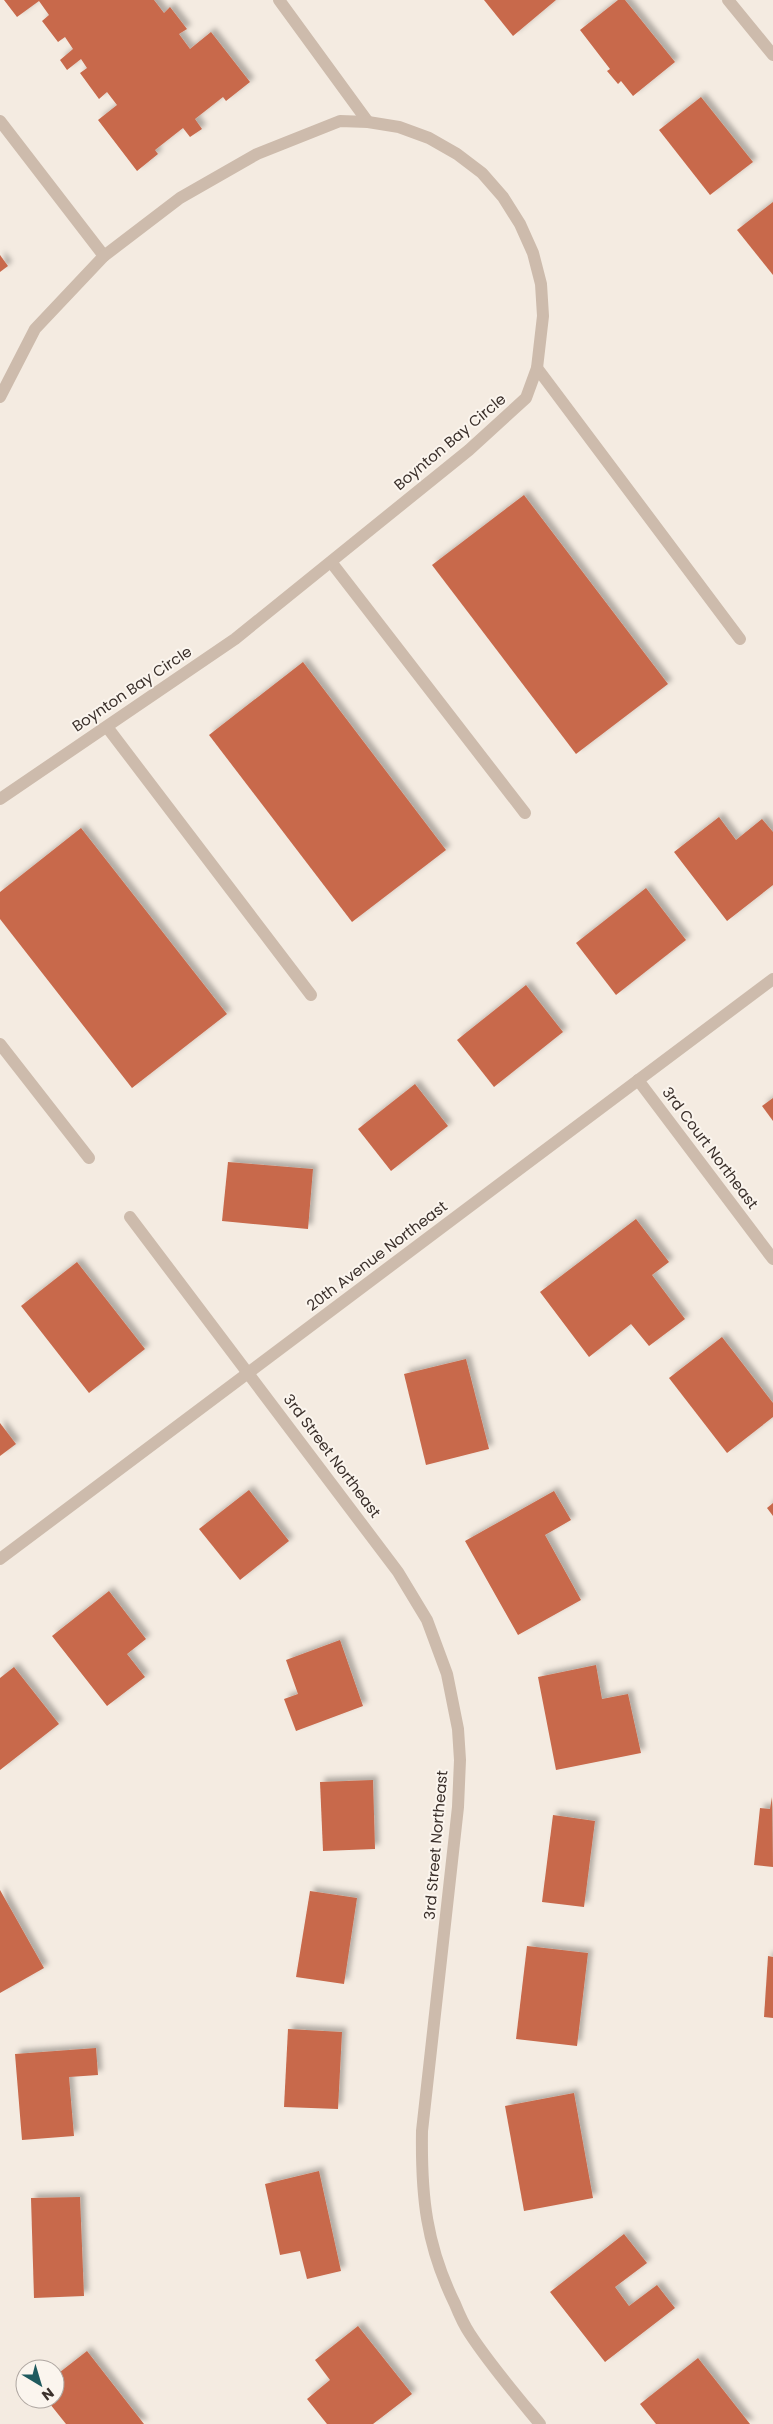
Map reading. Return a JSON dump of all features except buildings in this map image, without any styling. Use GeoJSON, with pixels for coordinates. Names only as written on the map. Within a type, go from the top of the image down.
{"type":"FeatureCollection","features":[{"type":"Feature","properties":{"kind":"street"},"geometry":{"type":"LineString","coordinates":[[279,0],[368,122]]}},
{"type":"Feature","properties":{"kind":"street"},"geometry":{"type":"LineString","coordinates":[[728,0],[773,55]]}},
{"type":"Feature","properties":{"kind":"street"},"geometry":{"type":"LineString","coordinates":[[0,121],[104,256]]}},
{"type":"Feature","properties":{"kind":"street","name":"Boynton Bay Circle"},"geometry":{"type":"LineString","coordinates":[[0,397],[35,329],[104,256],[180,198],[257,154],[340,121],[368,122],[399,127],[429,138],[450,150],[482,173],[503,197],[520,224],[533,253],[541,284],[544,316],[537,368],[526,398],[469,450],[235,639],[0,799]]}},
{"type":"Feature","properties":{"kind":"street"},"geometry":{"type":"LineString","coordinates":[[537,368],[740,639]]}},
{"type":"Feature","properties":{"kind":"street"},"geometry":{"type":"LineString","coordinates":[[331,562],[525,813]]}},
{"type":"Feature","properties":{"kind":"street"},"geometry":{"type":"LineString","coordinates":[[107,727],[310,995]]}},
{"type":"Feature","properties":{"kind":"street","name":"20th Avenue Northeast"},"geometry":{"type":"LineString","coordinates":[[0,1559],[773,979]]}},
{"type":"Feature","properties":{"kind":"street"},"geometry":{"type":"LineString","coordinates":[[0,1044],[89,1158]]}},
{"type":"Feature","properties":{"kind":"street","name":"3rd Court Northeast"},"geometry":{"type":"LineString","coordinates":[[638,1080],[773,1260]]}},
{"type":"Feature","properties":{"kind":"street","name":"3rd Street Northeast"},"geometry":{"type":"LineString","coordinates":[[130,1217],[249,1372],[398,1572],[427,1620],[447,1674],[458,1729],[458,1807],[422,2131],[421,2178],[424,2212],[431,2245],[441,2277],[469,2333],[540,2424]]}}]}
